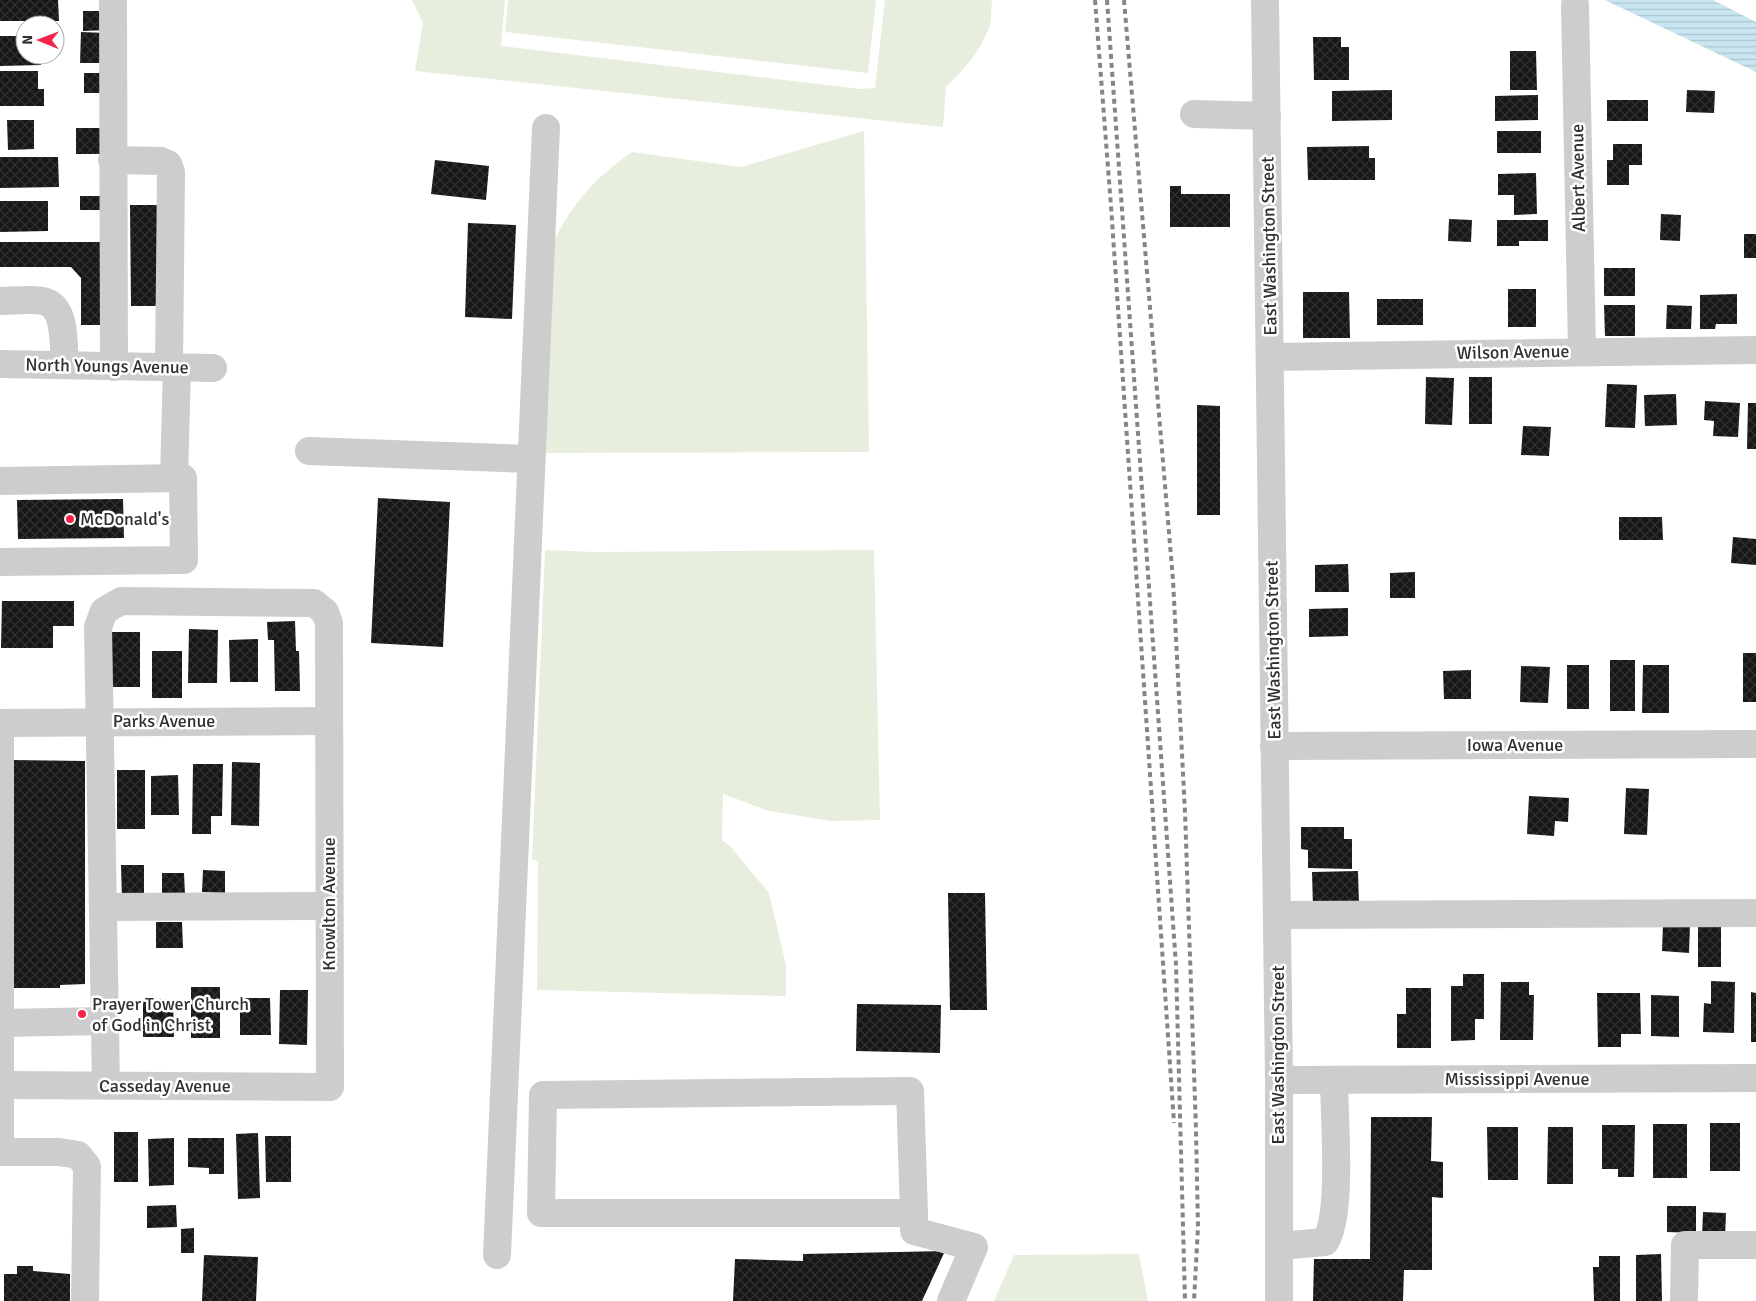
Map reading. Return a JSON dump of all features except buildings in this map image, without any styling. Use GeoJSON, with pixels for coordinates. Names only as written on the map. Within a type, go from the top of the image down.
{"type":"FeatureCollection","features":[{"type":"Feature","properties":{"kind":"street"},"geometry":{"type":"LineString","coordinates":[[113,0],[114,367]]}},
{"type":"Feature","properties":{"kind":"street","name":"East Washington Street"},"geometry":{"type":"LineString","coordinates":[[1265,0],[1277,915],[1279,1301]]}},
{"type":"Feature","properties":{"kind":"street","name":"Albert Avenue"},"geometry":{"type":"LineString","coordinates":[[1575,5],[1582,351]]}},
{"type":"Feature","properties":{"kind":"street"},"geometry":{"type":"LineString","coordinates":[[1194,114],[1267,116]]}},
{"type":"Feature","properties":{"kind":"street"},"geometry":{"type":"LineString","coordinates":[[497,1255],[530,459],[546,128]]}},
{"type":"Feature","properties":{"kind":"street"},"geometry":{"type":"LineString","coordinates":[[112,160],[161,161],[168,164],[171,172],[174,478]]}},
{"type":"Feature","properties":{"kind":"street"},"geometry":{"type":"LineString","coordinates":[[0,301],[46,301],[54,307],[61,319],[65,365]]}},
{"type":"Feature","properties":{"kind":"street","name":"Wilson Avenue"},"geometry":{"type":"LineString","coordinates":[[1270,357],[1582,351],[1756,350]]}},
{"type":"Feature","properties":{"kind":"street","name":"North Youngs Avenue"},"geometry":{"type":"LineString","coordinates":[[0,364],[213,368]]}},
{"type":"Feature","properties":{"kind":"street"},"geometry":{"type":"LineString","coordinates":[[309,451],[530,459]]}},
{"type":"Feature","properties":{"kind":"street"},"geometry":{"type":"LineString","coordinates":[[0,481],[183,478],[184,560],[0,562]]}},
{"type":"Feature","properties":{"kind":"street","name":"Knowlton Avenue"},"geometry":{"type":"LineString","coordinates":[[100,721],[98,627],[104,611],[121,601],[314,604],[325,612],[329,623],[330,1087]]}},
{"type":"Feature","properties":{"kind":"street"},"geometry":{"type":"LineString","coordinates":[[100,721],[106,1086]]}},
{"type":"Feature","properties":{"kind":"street","name":"Parks Avenue"},"geometry":{"type":"LineString","coordinates":[[0,723],[329,721]]}},
{"type":"Feature","properties":{"kind":"street"},"geometry":{"type":"LineString","coordinates":[[0,723],[0,1147]]}},
{"type":"Feature","properties":{"kind":"street","name":"Iowa Avenue"},"geometry":{"type":"LineString","coordinates":[[1274,746],[1756,744]]}},
{"type":"Feature","properties":{"kind":"street"},"geometry":{"type":"LineString","coordinates":[[104,907],[329,906]]}},
{"type":"Feature","properties":{"kind":"street"},"geometry":{"type":"LineString","coordinates":[[1277,915],[1756,913]]}},
{"type":"Feature","properties":{"kind":"street"},"geometry":{"type":"LineString","coordinates":[[1,1023],[105,1021]]}},
{"type":"Feature","properties":{"kind":"street","name":"Mississippi Avenue"},"geometry":{"type":"LineString","coordinates":[[1278,1080],[1756,1078]]}},
{"type":"Feature","properties":{"kind":"street"},"geometry":{"type":"LineString","coordinates":[[1279,1246],[1325,1242],[1329,1235],[1335,1200],[1334,1080]]}},
{"type":"Feature","properties":{"kind":"street","name":"Casseday Avenue"},"geometry":{"type":"LineString","coordinates":[[1,1085],[330,1087]]}},
{"type":"Feature","properties":{"kind":"street"},"geometry":{"type":"LineString","coordinates":[[914,1213],[541,1213],[544,1094],[910,1091],[914,1213],[914,1231],[974,1247],[951,1301]]}},
{"type":"Feature","properties":{"kind":"street"},"geometry":{"type":"LineString","coordinates":[[0,1152],[59,1152],[78,1154],[87,1166],[85,1301]]}},
{"type":"Feature","properties":{"kind":"street"},"geometry":{"type":"LineString","coordinates":[[1684,1301],[1684,1245],[1756,1245]]}},
{"type":"Feature","properties":{"kind":"green space"},"geometry":{"type":"Polygon","coordinates":[[[412,0],[505,0],[501,46],[860,89],[875,88],[885,0],[992,0],[990,25],[981,45],[965,67],[946,86],[943,127],[415,71],[423,23],[412,0]]]}},
{"type":"Feature","properties":{"kind":"green space"},"geometry":{"type":"Polygon","coordinates":[[[508,0],[876,0],[868,73],[505,32],[508,0]]]}},
{"type":"Feature","properties":{"kind":"green space"},"geometry":{"type":"Polygon","coordinates":[[[864,131],[869,452],[543,453],[550,250],[574,207],[594,183],[632,152],[741,167],[864,131]]]}},
{"type":"Feature","properties":{"kind":"green space"},"geometry":{"type":"Polygon","coordinates":[[[545,550],[595,552],[874,550],[880,820],[832,821],[769,811],[723,794],[722,840],[730,846],[769,893],[786,965],[786,996],[537,990],[538,861],[532,860],[545,550]]]}},
{"type":"Feature","properties":{"kind":"green space"},"geometry":{"type":"Polygon","coordinates":[[[1139,1254],[1148,1301],[994,1301],[1014,1255],[1139,1254]]]}},
{"type":"Feature","properties":{"kind":"water"},"geometry":{"type":"Polygon","coordinates":[[[1605,0],[1713,0],[1756,22],[1756,72],[1605,0]]]}},
{"type":"Feature","properties":{"kind":"railway"},"geometry":{"type":"LineString","coordinates":[[1095,0],[1111,206],[1174,1123]]}},
{"type":"Feature","properties":{"kind":"railway"},"geometry":{"type":"LineString","coordinates":[[1107,0],[1176,965],[1185,1301]]}},
{"type":"Feature","properties":{"kind":"railway"},"geometry":{"type":"LineString","coordinates":[[1124,0],[1173,580],[1185,812],[1196,1130],[1198,1227],[1194,1301]]}},
{"type":"Feature","properties":{"kind":"place","name":"McDonald's"},"geometry":{"type":"Point","coordinates":[70,519]}},
{"type":"Feature","properties":{"kind":"place","name":"Prayer Tower Church of God in Christ"},"geometry":{"type":"Point","coordinates":[82,1014]}}]}
